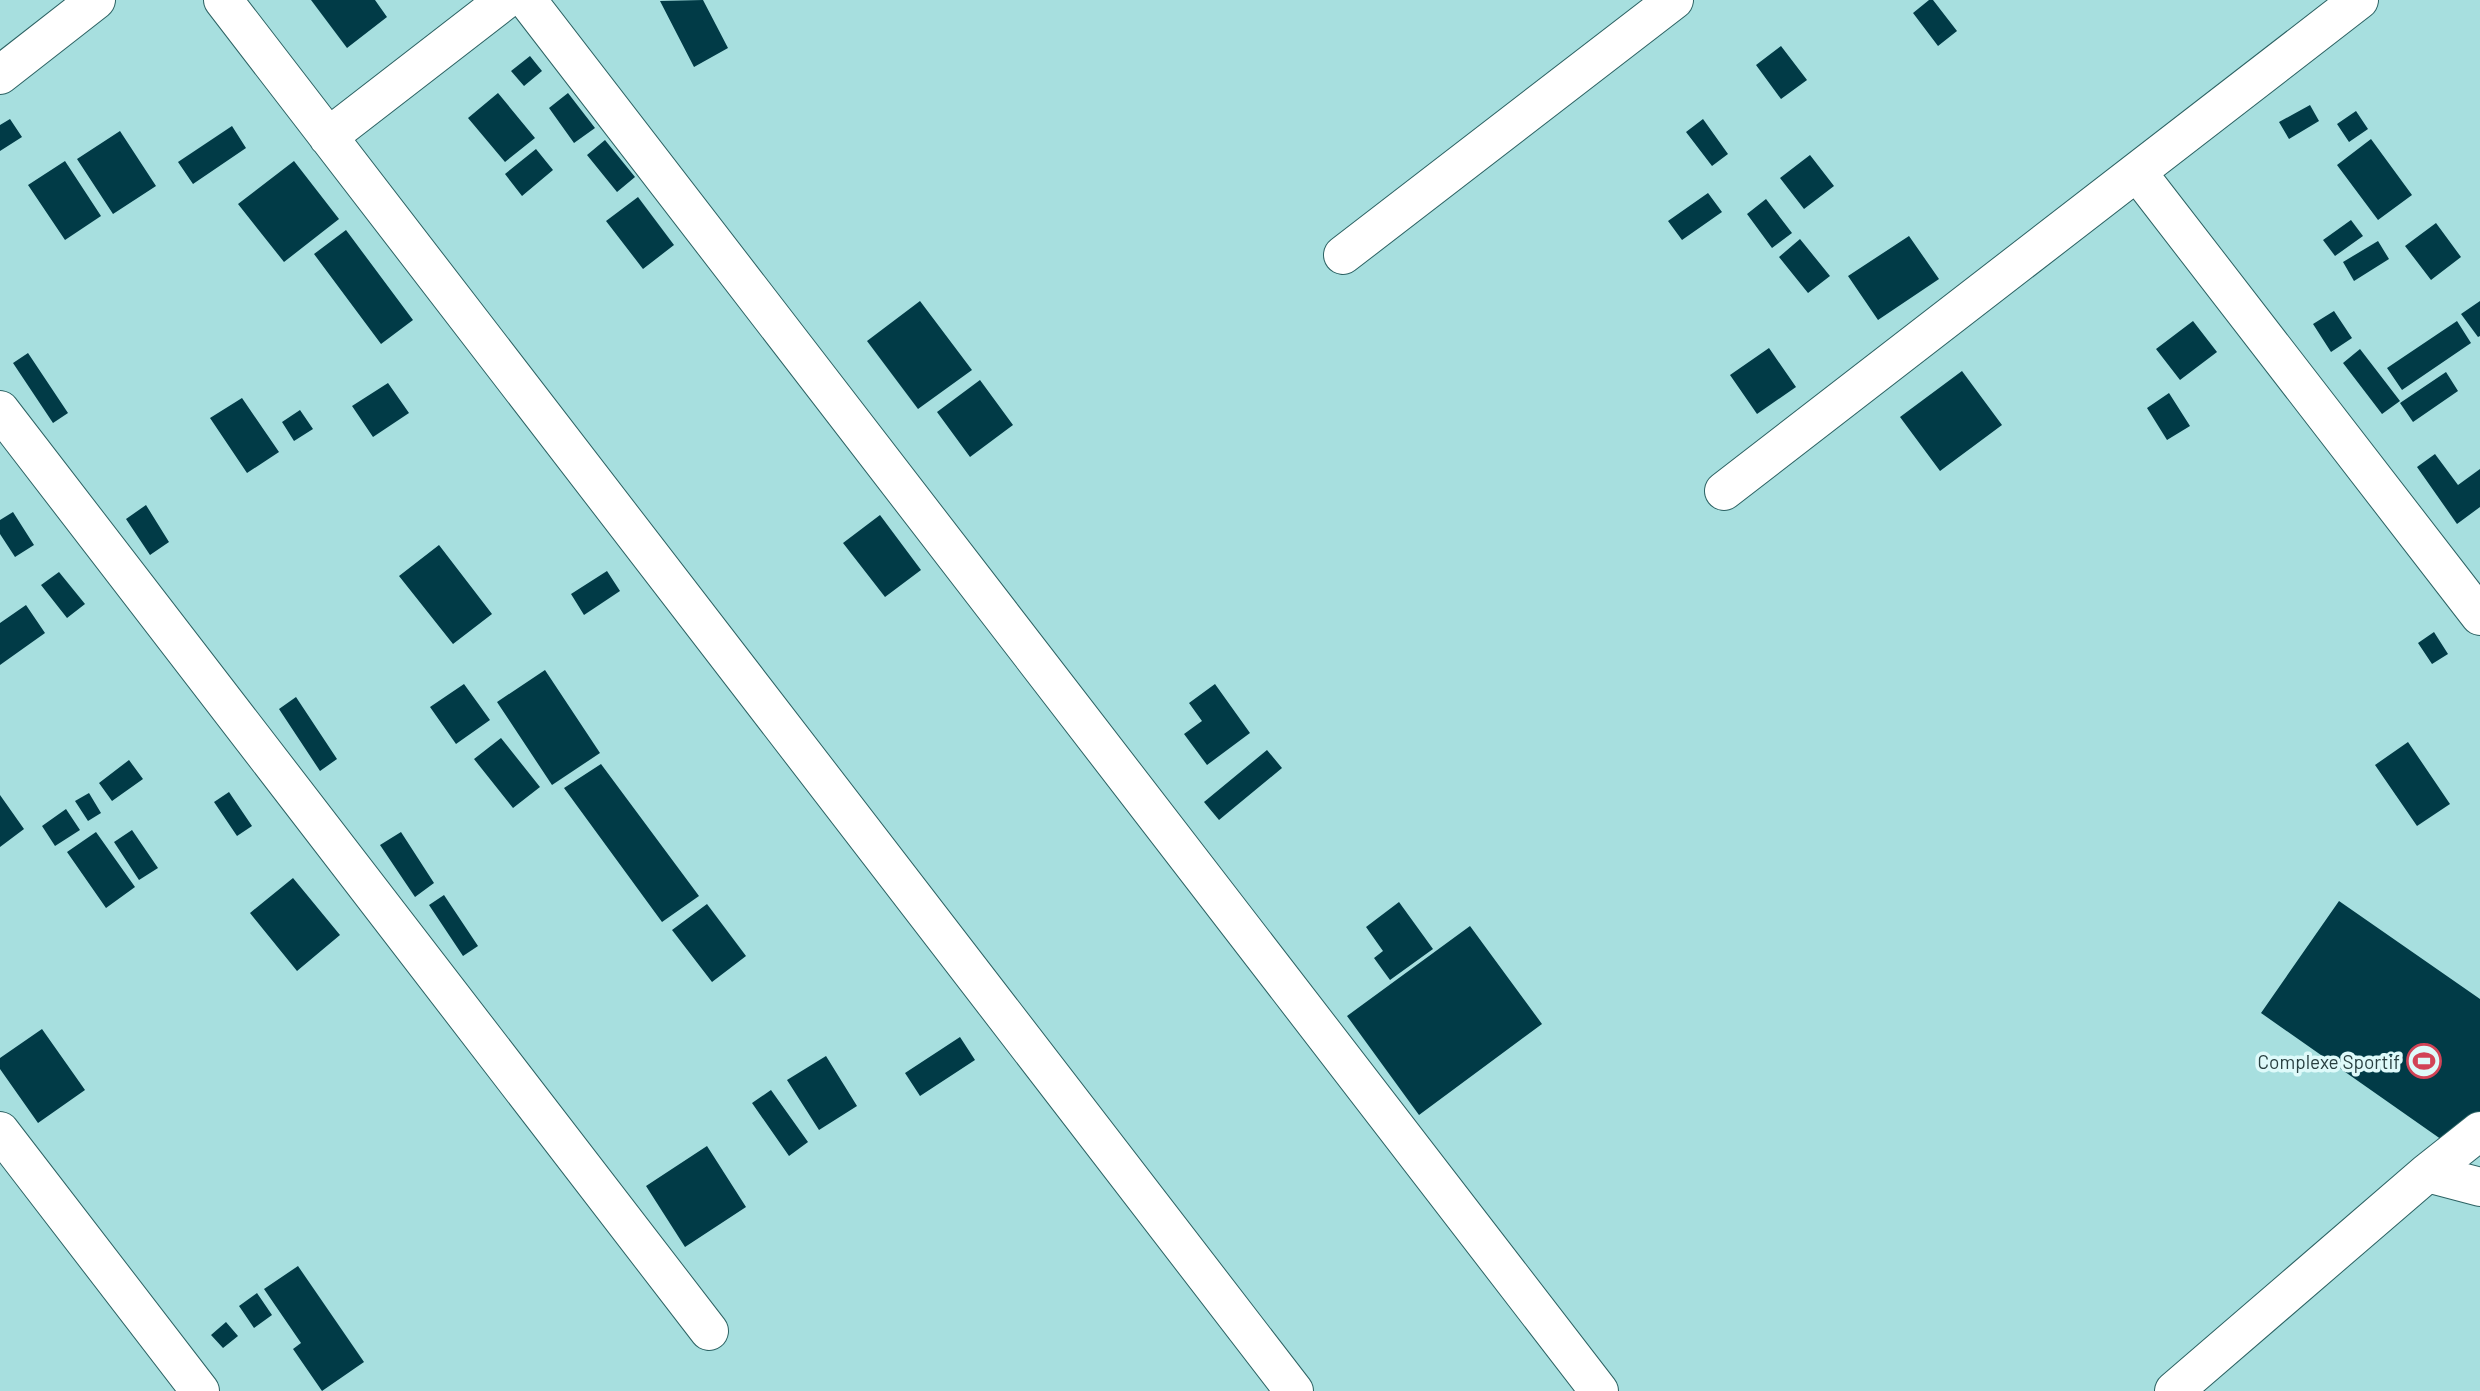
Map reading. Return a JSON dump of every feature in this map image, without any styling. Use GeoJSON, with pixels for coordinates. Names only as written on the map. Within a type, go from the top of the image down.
{"type":"FeatureCollection","features":[{"type":"Feature","properties":{"kind":"street"},"geometry":{"type":"LineString","coordinates":[[0,75],[96,0]]}},
{"type":"Feature","properties":{"kind":"street"},"geometry":{"type":"LineString","coordinates":[[223,0],[1294,1391]]}},
{"type":"Feature","properties":{"kind":"street"},"geometry":{"type":"LineString","coordinates":[[328,137],[505,0]]}},
{"type":"Feature","properties":{"kind":"street"},"geometry":{"type":"LineString","coordinates":[[527,0],[1599,1391]]}},
{"type":"Feature","properties":{"kind":"street"},"geometry":{"type":"LineString","coordinates":[[1343,255],[1674,0]]}},
{"type":"Feature","properties":{"kind":"street"},"geometry":{"type":"LineString","coordinates":[[1724,491],[2359,0]]}},
{"type":"Feature","properties":{"kind":"street"},"geometry":{"type":"LineString","coordinates":[[2137,172],[2480,616]]}},
{"type":"Feature","properties":{"kind":"street"},"geometry":{"type":"LineString","coordinates":[[0,410],[709,1331]]}},
{"type":"Feature","properties":{"kind":"street"},"geometry":{"type":"LineString","coordinates":[[0,1131],[200,1391]]}},
{"type":"Feature","properties":{"kind":"street"},"geometry":{"type":"LineString","coordinates":[[2174,1391],[2427,1173],[2480,1132]]}},
{"type":"Feature","properties":{"kind":"street"},"geometry":{"type":"LineString","coordinates":[[2427,1173],[2480,1187]]}},
{"type":"Feature","properties":{"kind":"building"},"geometry":{"type":"Polygon","coordinates":[[[311,0],[375,0],[387,17],[347,48],[311,0]]]}},
{"type":"Feature","properties":{"kind":"building"},"geometry":{"type":"Polygon","coordinates":[[[703,0],[728,48],[694,67],[660,1],[703,0]]]}},
{"type":"Feature","properties":{"kind":"building"},"geometry":{"type":"Polygon","coordinates":[[[1929,0],[1933,0],[1957,31],[1938,46],[1913,13],[1929,0]]]}},
{"type":"Feature","properties":{"kind":"building"},"geometry":{"type":"Polygon","coordinates":[[[1781,46],[1807,80],[1781,99],[1756,65],[1781,46]]]}},
{"type":"Feature","properties":{"kind":"building"},"geometry":{"type":"Polygon","coordinates":[[[530,56],[542,71],[524,86],[511,71],[530,56]]]}},
{"type":"Feature","properties":{"kind":"building"},"geometry":{"type":"Polygon","coordinates":[[[498,93],[535,138],[505,162],[468,118],[498,93]]]}},
{"type":"Feature","properties":{"kind":"building"},"geometry":{"type":"Polygon","coordinates":[[[568,93],[595,128],[574,143],[549,108],[568,93]]]}},
{"type":"Feature","properties":{"kind":"building"},"geometry":{"type":"Polygon","coordinates":[[[2310,105],[2319,121],[2289,139],[2279,122],[2310,105]]]}},
{"type":"Feature","properties":{"kind":"building"},"geometry":{"type":"Polygon","coordinates":[[[2356,111],[2368,129],[2349,142],[2337,124],[2356,111]]]}},
{"type":"Feature","properties":{"kind":"building"},"geometry":{"type":"Polygon","coordinates":[[[10,119],[22,137],[0,151],[0,125],[10,119]]]}},
{"type":"Feature","properties":{"kind":"building"},"geometry":{"type":"Polygon","coordinates":[[[1703,119],[1728,154],[1712,166],[1686,132],[1703,119]]]}},
{"type":"Feature","properties":{"kind":"building"},"geometry":{"type":"Polygon","coordinates":[[[232,126],[246,148],[193,184],[178,162],[232,126]]]}},
{"type":"Feature","properties":{"kind":"building"},"geometry":{"type":"Polygon","coordinates":[[[120,131],[156,186],[113,214],[77,159],[120,131]]]}},
{"type":"Feature","properties":{"kind":"building"},"geometry":{"type":"Polygon","coordinates":[[[2371,139],[2412,195],[2378,220],[2337,165],[2371,139]]]}},
{"type":"Feature","properties":{"kind":"building"},"geometry":{"type":"Polygon","coordinates":[[[605,140],[635,177],[617,192],[587,155],[605,140]]]}},
{"type":"Feature","properties":{"kind":"building"},"geometry":{"type":"Polygon","coordinates":[[[536,149],[553,170],[522,196],[505,174],[536,149]]]}},
{"type":"Feature","properties":{"kind":"building"},"geometry":{"type":"Polygon","coordinates":[[[1810,155],[1834,186],[1804,209],[1780,178],[1810,155]]]}},
{"type":"Feature","properties":{"kind":"building"},"geometry":{"type":"Polygon","coordinates":[[[65,161],[101,216],[65,240],[28,185],[65,161]]]}},
{"type":"Feature","properties":{"kind":"building"},"geometry":{"type":"Polygon","coordinates":[[[294,161],[339,219],[284,262],[238,204],[294,161]]]}},
{"type":"Feature","properties":{"kind":"building"},"geometry":{"type":"Polygon","coordinates":[[[1708,193],[1722,212],[1682,240],[1668,221],[1708,193]]]}},
{"type":"Feature","properties":{"kind":"building"},"geometry":{"type":"Polygon","coordinates":[[[638,197],[674,245],[643,269],[606,221],[638,197]]]}},
{"type":"Feature","properties":{"kind":"building"},"geometry":{"type":"Polygon","coordinates":[[[1766,199],[1792,233],[1772,248],[1747,214],[1766,199]]]}},
{"type":"Feature","properties":{"kind":"building"},"geometry":{"type":"Polygon","coordinates":[[[2351,220],[2363,236],[2335,256],[2323,240],[2351,220]]]}},
{"type":"Feature","properties":{"kind":"building"},"geometry":{"type":"Polygon","coordinates":[[[2436,223],[2461,257],[2431,280],[2405,246],[2436,223]]]}},
{"type":"Feature","properties":{"kind":"building"},"geometry":{"type":"Polygon","coordinates":[[[346,230],[413,320],[381,344],[314,254],[346,230]]]}},
{"type":"Feature","properties":{"kind":"building"},"geometry":{"type":"Polygon","coordinates":[[[1909,236],[1939,279],[1878,320],[1848,276],[1909,236]]]}},
{"type":"Feature","properties":{"kind":"building"},"geometry":{"type":"Polygon","coordinates":[[[1800,239],[1830,276],[1808,293],[1779,257],[1800,239]]]}},
{"type":"Feature","properties":{"kind":"building"},"geometry":{"type":"Polygon","coordinates":[[[2378,241],[2389,259],[2354,281],[2343,262],[2378,241]]]}},
{"type":"Feature","properties":{"kind":"building"},"geometry":{"type":"Polygon","coordinates":[[[920,301],[972,370],[918,409],[867,341],[920,301]]]}},
{"type":"Feature","properties":{"kind":"building"},"geometry":{"type":"Polygon","coordinates":[[[2480,301],[2480,336],[2478,337],[2461,314],[2480,301]]]}},
{"type":"Feature","properties":{"kind":"building"},"geometry":{"type":"Polygon","coordinates":[[[2334,311],[2352,338],[2331,352],[2313,324],[2334,311]]]}},
{"type":"Feature","properties":{"kind":"building"},"geometry":{"type":"Polygon","coordinates":[[[2193,321],[2217,352],[2180,380],[2156,349],[2193,321]]]}},
{"type":"Feature","properties":{"kind":"building"},"geometry":{"type":"Polygon","coordinates":[[[2457,321],[2471,343],[2402,390],[2387,368],[2457,321]]]}},
{"type":"Feature","properties":{"kind":"building"},"geometry":{"type":"Polygon","coordinates":[[[1769,348],[1796,387],[1757,414],[1730,375],[1769,348]]]}},
{"type":"Feature","properties":{"kind":"building"},"geometry":{"type":"Polygon","coordinates":[[[2360,349],[2400,401],[2382,414],[2343,363],[2360,349]]]}},
{"type":"Feature","properties":{"kind":"building"},"geometry":{"type":"Polygon","coordinates":[[[28,353],[68,413],[53,423],[13,363],[28,353]]]}},
{"type":"Feature","properties":{"kind":"building"},"geometry":{"type":"Polygon","coordinates":[[[1962,371],[2002,425],[1940,471],[1900,417],[1962,371]]]}},
{"type":"Feature","properties":{"kind":"building"},"geometry":{"type":"Polygon","coordinates":[[[2446,372],[2458,391],[2413,422],[2400,403],[2446,372]]]}},
{"type":"Feature","properties":{"kind":"building"},"geometry":{"type":"Polygon","coordinates":[[[980,380],[1013,425],[970,457],[937,412],[980,380]]]}},
{"type":"Feature","properties":{"kind":"building"},"geometry":{"type":"Polygon","coordinates":[[[388,383],[409,413],[373,437],[352,406],[388,383]]]}},
{"type":"Feature","properties":{"kind":"building"},"geometry":{"type":"Polygon","coordinates":[[[2169,393],[2190,426],[2167,440],[2147,408],[2169,393]]]}},
{"type":"Feature","properties":{"kind":"building"},"geometry":{"type":"Polygon","coordinates":[[[242,398],[279,452],[247,473],[210,418],[242,398]]]}},
{"type":"Feature","properties":{"kind":"building"},"geometry":{"type":"Polygon","coordinates":[[[300,410],[313,429],[294,441],[282,422],[300,410]]]}},
{"type":"Feature","properties":{"kind":"building"},"geometry":{"type":"Polygon","coordinates":[[[2435,454],[2458,485],[2480,469],[2480,507],[2457,524],[2417,467],[2435,454]]]}},
{"type":"Feature","properties":{"kind":"building"},"geometry":{"type":"Polygon","coordinates":[[[146,505],[169,542],[150,555],[126,519],[146,505]]]}},
{"type":"Feature","properties":{"kind":"building"},"geometry":{"type":"Polygon","coordinates":[[[13,512],[34,545],[15,557],[0,534],[0,520],[13,512]]]}},
{"type":"Feature","properties":{"kind":"building"},"geometry":{"type":"Polygon","coordinates":[[[880,515],[921,570],[885,597],[843,543],[880,515]]]}},
{"type":"Feature","properties":{"kind":"building"},"geometry":{"type":"Polygon","coordinates":[[[439,545],[492,614],[453,644],[399,576],[439,545]]]}},
{"type":"Feature","properties":{"kind":"building"},"geometry":{"type":"Polygon","coordinates":[[[607,571],[620,591],[584,615],[571,594],[607,571]]]}},
{"type":"Feature","properties":{"kind":"building"},"geometry":{"type":"Polygon","coordinates":[[[59,572],[85,604],[67,618],[41,585],[59,572]]]}},
{"type":"Feature","properties":{"kind":"building"},"geometry":{"type":"Polygon","coordinates":[[[26,605],[45,633],[0,665],[0,623],[26,605]]]}},
{"type":"Feature","properties":{"kind":"building"},"geometry":{"type":"Polygon","coordinates":[[[2434,632],[2448,654],[2432,664],[2418,643],[2434,632]]]}},
{"type":"Feature","properties":{"kind":"building"},"geometry":{"type":"Polygon","coordinates":[[[545,670],[600,753],[552,785],[497,702],[545,670]]]}},
{"type":"Feature","properties":{"kind":"building"},"geometry":{"type":"Polygon","coordinates":[[[464,684],[490,720],[456,744],[430,707],[464,684]]]}},
{"type":"Feature","properties":{"kind":"building"},"geometry":{"type":"Polygon","coordinates":[[[1215,684],[1250,733],[1207,765],[1184,734],[1202,721],[1189,703],[1215,684]]]}},
{"type":"Feature","properties":{"kind":"building"},"geometry":{"type":"Polygon","coordinates":[[[296,697],[337,759],[320,771],[279,709],[296,697]]]}},
{"type":"Feature","properties":{"kind":"building"},"geometry":{"type":"Polygon","coordinates":[[[501,738],[540,787],[513,808],[474,759],[501,738]]]}},
{"type":"Feature","properties":{"kind":"building"},"geometry":{"type":"Polygon","coordinates":[[[2408,742],[2450,804],[2417,826],[2375,765],[2408,742]]]}},
{"type":"Feature","properties":{"kind":"building"},"geometry":{"type":"Polygon","coordinates":[[[1267,750],[1282,768],[1219,820],[1204,802],[1267,750]]]}},
{"type":"Feature","properties":{"kind":"building"},"geometry":{"type":"Polygon","coordinates":[[[129,760],[143,779],[112,801],[99,783],[129,760]]]}},
{"type":"Feature","properties":{"kind":"building"},"geometry":{"type":"Polygon","coordinates":[[[601,764],[699,896],[662,922],[564,788],[601,764]]]}},
{"type":"Feature","properties":{"kind":"building"},"geometry":{"type":"Polygon","coordinates":[[[229,792],[252,826],[237,836],[214,802],[229,792]]]}},
{"type":"Feature","properties":{"kind":"building"},"geometry":{"type":"Polygon","coordinates":[[[89,793],[101,813],[88,821],[75,801],[89,793]]]}},
{"type":"Feature","properties":{"kind":"building"},"geometry":{"type":"Polygon","coordinates":[[[0,795],[24,829],[0,847],[0,795]]]}},
{"type":"Feature","properties":{"kind":"building"},"geometry":{"type":"Polygon","coordinates":[[[66,809],[80,830],[55,846],[42,826],[66,809]]]}},
{"type":"Feature","properties":{"kind":"building"},"geometry":{"type":"Polygon","coordinates":[[[132,830],[158,868],[139,880],[114,842],[132,830]]]}},
{"type":"Feature","properties":{"kind":"building"},"geometry":{"type":"Polygon","coordinates":[[[96,832],[135,887],[106,908],[67,852],[96,832]]]}},
{"type":"Feature","properties":{"kind":"building"},"geometry":{"type":"Polygon","coordinates":[[[401,832],[434,883],[415,897],[380,845],[401,832]]]}},
{"type":"Feature","properties":{"kind":"building"},"geometry":{"type":"Polygon","coordinates":[[[293,878],[340,935],[297,971],[250,913],[293,878]]]}},
{"type":"Feature","properties":{"kind":"building"},"geometry":{"type":"Polygon","coordinates":[[[444,895],[478,946],[463,956],[429,905],[444,895]]]}},
{"type":"Feature","properties":{"kind":"building"},"geometry":{"type":"Polygon","coordinates":[[[2339,901],[2480,999],[2480,1112],[2455,1149],[2261,1013],[2339,901]]]}},
{"type":"Feature","properties":{"kind":"building"},"geometry":{"type":"Polygon","coordinates":[[[1399,902],[1433,949],[1390,980],[1374,958],[1383,951],[1366,927],[1399,902]]]}},
{"type":"Feature","properties":{"kind":"building"},"geometry":{"type":"Polygon","coordinates":[[[707,904],[746,956],[712,982],[672,930],[707,904]]]}},
{"type":"Feature","properties":{"kind":"building"},"geometry":{"type":"Polygon","coordinates":[[[1470,926],[1542,1024],[1419,1115],[1347,1016],[1470,926]]]}},
{"type":"Feature","properties":{"kind":"building"},"geometry":{"type":"Polygon","coordinates":[[[42,1029],[85,1090],[38,1123],[0,1069],[0,1058],[42,1029]]]}},
{"type":"Feature","properties":{"kind":"building"},"geometry":{"type":"Polygon","coordinates":[[[960,1037],[975,1060],[920,1096],[905,1073],[960,1037]]]}},
{"type":"Feature","properties":{"kind":"building"},"geometry":{"type":"Polygon","coordinates":[[[826,1056],[857,1106],[819,1130],[787,1080],[826,1056]]]}},
{"type":"Feature","properties":{"kind":"building"},"geometry":{"type":"Polygon","coordinates":[[[771,1090],[808,1142],[789,1156],[752,1103],[771,1090]]]}},
{"type":"Feature","properties":{"kind":"building"},"geometry":{"type":"Polygon","coordinates":[[[707,1146],[746,1207],[685,1247],[646,1186],[707,1146]]]}},
{"type":"Feature","properties":{"kind":"building"},"geometry":{"type":"Polygon","coordinates":[[[298,1266],[364,1362],[322,1391],[293,1349],[301,1343],[264,1289],[298,1266]]]}},
{"type":"Feature","properties":{"kind":"building"},"geometry":{"type":"Polygon","coordinates":[[[257,1293],[272,1315],[254,1328],[239,1306],[257,1293]]]}},
{"type":"Feature","properties":{"kind":"building"},"geometry":{"type":"Polygon","coordinates":[[[226,1322],[238,1336],[223,1348],[211,1335],[226,1322]]]}},
{"type":"Feature","properties":{"kind":"place","name":"Complexe Sportif"},"geometry":{"type":"Point","coordinates":[2424,1061]}}]}
